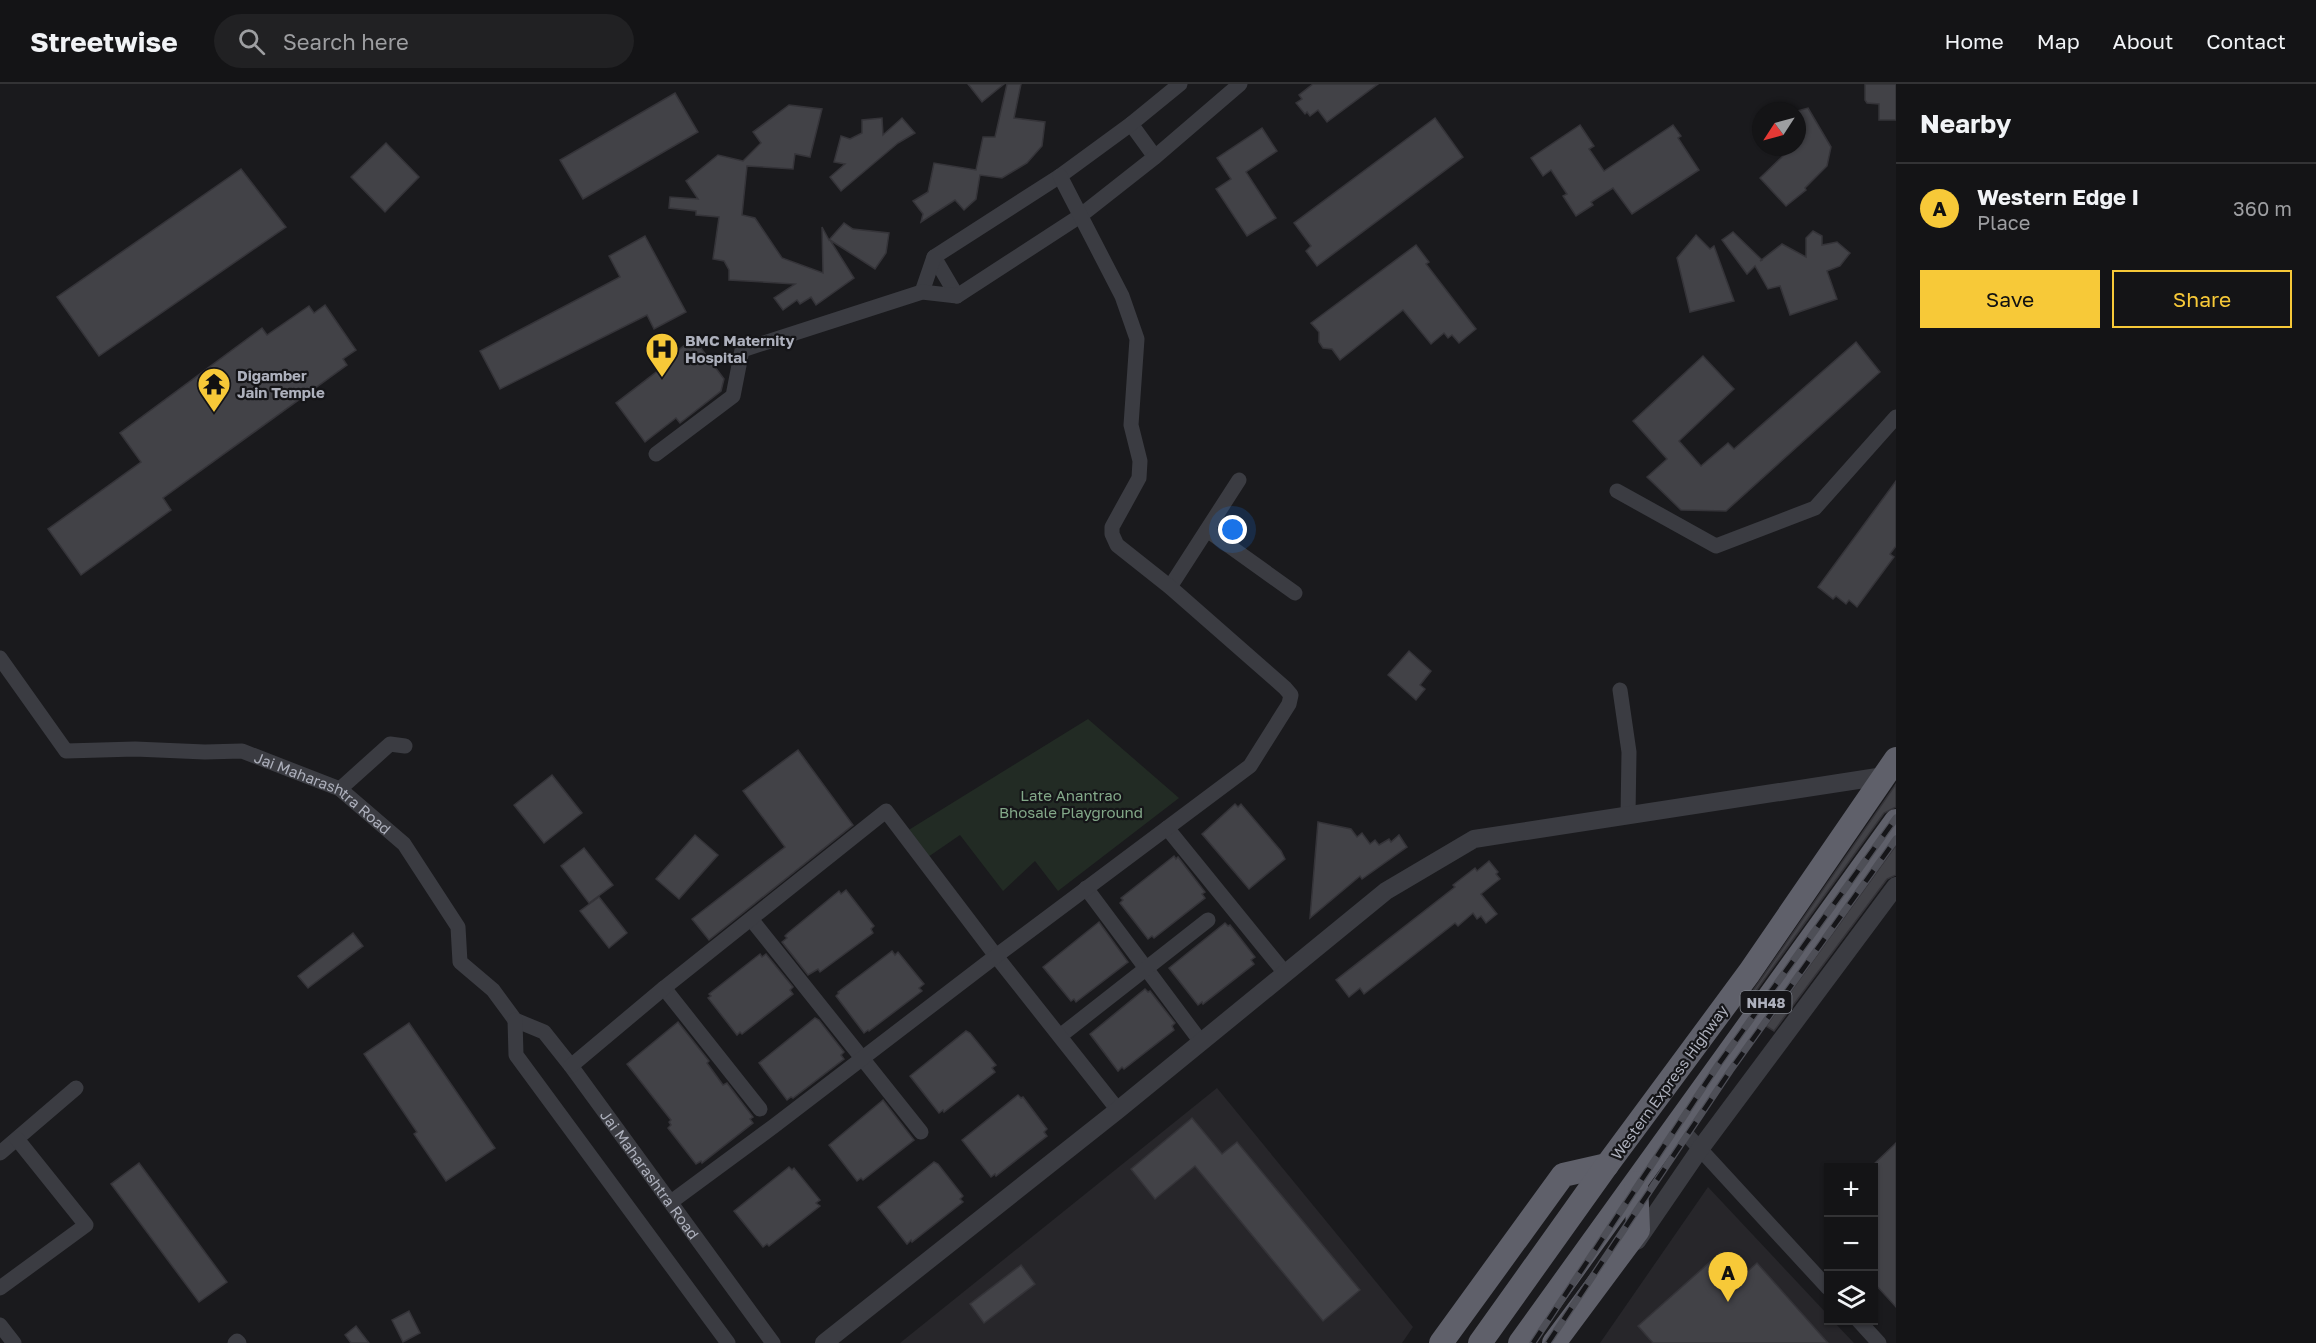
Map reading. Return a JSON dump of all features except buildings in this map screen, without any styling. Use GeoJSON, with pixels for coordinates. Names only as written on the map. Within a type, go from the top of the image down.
{"type":"FeatureCollection","features":[{"type":"Feature","properties":{"kind":"highway","name":"Western Express Highway"},"geometry":{"type":"LineString","coordinates":[[1481,1341],[1607,1165],[1749,974],[1890,768]]}},
{"type":"Feature","properties":{"kind":"highway","name":"NH48"},"geometry":{"type":"LineString","coordinates":[[1520,1343],[1896,821]]}},
{"type":"Feature","properties":{"kind":"highway"},"geometry":{"type":"LineString","coordinates":[[1440,1343],[1563,1175],[1607,1165]]}},
{"type":"Feature","properties":{"kind":"highway"},"geometry":{"type":"LineString","coordinates":[[1554,1343],[1638,1230],[1635,1183]]}},
{"type":"Feature","properties":{"kind":"street"},"geometry":{"type":"LineString","coordinates":[[922,292],[934,257],[1060,176],[1131,124],[1180,84]]}},
{"type":"Feature","properties":{"kind":"street"},"geometry":{"type":"LineString","coordinates":[[656,454],[733,396],[742,350],[922,292],[957,296],[1080,216],[1155,157],[1240,84]]}},
{"type":"Feature","properties":{"kind":"street"},"geometry":{"type":"LineString","coordinates":[[1131,124],[1155,157]]}},
{"type":"Feature","properties":{"kind":"street"},"geometry":{"type":"LineString","coordinates":[[671,1202],[1250,766],[1289,704],[1291,695],[1170,587],[1117,545],[1112,534],[1112,527],[1138,478],[1140,461],[1131,425],[1137,339],[1122,296],[1060,176]]}},
{"type":"Feature","properties":{"kind":"street"},"geometry":{"type":"LineString","coordinates":[[934,257],[957,296]]}},
{"type":"Feature","properties":{"kind":"street"},"geometry":{"type":"LineString","coordinates":[[1617,491],[1716,546],[1815,508],[1896,417]]}},
{"type":"Feature","properties":{"kind":"street"},"geometry":{"type":"LineString","coordinates":[[1170,587],[1239,480]]}},
{"type":"Feature","properties":{"kind":"street"},"geometry":{"type":"LineString","coordinates":[[1207,530],[1295,593]]}},
{"type":"Feature","properties":{"kind":"street","name":"Jai Maharashtra Road"},"geometry":{"type":"LineString","coordinates":[[0,658],[66,751],[135,749],[242,751],[340,789],[404,844],[458,927],[460,962],[493,990],[515,1020],[544,1032],[773,1343]]}},
{"type":"Feature","properties":{"kind":"street"},"geometry":{"type":"LineString","coordinates":[[1620,690],[1629,752],[1628,816]]}},
{"type":"Feature","properties":{"kind":"street"},"geometry":{"type":"LineString","coordinates":[[340,789],[390,744],[405,746]]}},
{"type":"Feature","properties":{"kind":"street"},"geometry":{"type":"LineString","coordinates":[[824,1343],[1118,1110],[1386,891],[1474,839],[1776,791],[1890,768]]}},
{"type":"Feature","properties":{"kind":"street"},"geometry":{"type":"LineString","coordinates":[[571,1066],[750,918],[886,811],[996,956],[1118,1110]]}},
{"type":"Feature","properties":{"kind":"street"},"geometry":{"type":"LineString","coordinates":[[1167,828],[1285,973]]}},
{"type":"Feature","properties":{"kind":"street"},"geometry":{"type":"LineString","coordinates":[[1568,1343],[1700,1149],[1896,886]]}},
{"type":"Feature","properties":{"kind":"street"},"geometry":{"type":"LineString","coordinates":[[1086,888],[1201,1042]]}},
{"type":"Feature","properties":{"kind":"street"},"geometry":{"type":"LineString","coordinates":[[750,918],[921,1132]]}},
{"type":"Feature","properties":{"kind":"street"},"geometry":{"type":"LineString","coordinates":[[1060,1036],[1208,920]]}},
{"type":"Feature","properties":{"kind":"street"},"geometry":{"type":"LineString","coordinates":[[664,988],[760,1109]]}},
{"type":"Feature","properties":{"kind":"street"},"geometry":{"type":"LineString","coordinates":[[515,1020],[516,1056],[728,1343]]}},
{"type":"Feature","properties":{"kind":"street"},"geometry":{"type":"LineString","coordinates":[[0,1153],[76,1088]]}},
{"type":"Feature","properties":{"kind":"street"},"geometry":{"type":"LineString","coordinates":[[1678,1125],[1824,1284]]}},
{"type":"Feature","properties":{"kind":"street"},"geometry":{"type":"LineString","coordinates":[[0,1288],[86,1225],[17,1139]]}},
{"type":"Feature","properties":{"kind":"street"},"geometry":{"type":"LineString","coordinates":[[0,1325],[14,1343]]}},
{"type":"Feature","properties":{"kind":"street"},"geometry":{"type":"LineString","coordinates":[[1863,1325],[1879,1343]]}},
{"type":"Feature","properties":{"kind":"shaded area"},"geometry":{"type":"Polygon","coordinates":[[[1217,1088],[1413,1327],[1402,1343],[900,1343],[1217,1088]]]}},
{"type":"Feature","properties":{"kind":"shaded area"},"geometry":{"type":"Polygon","coordinates":[[[1708,1187],[1824,1311],[1824,1325],[1837,1325],[1854,1343],[1600,1343],[1708,1187]]]}},
{"type":"Feature","properties":{"kind":"green space","name":"Late Anantrao Bhosale Playground"},"geometry":{"type":"Polygon","coordinates":[[[1088,719],[1179,798],[1058,891],[1035,861],[1003,891],[960,835],[928,857],[907,831],[1088,719]]]}},
{"type":"Feature","properties":{"kind":"railway"},"geometry":{"type":"LineString","coordinates":[[1533,1343],[1718,1065],[1896,818]]}},
{"type":"Feature","properties":{"kind":"railway"},"geometry":{"type":"LineString","coordinates":[[1548,1343],[1730,1071],[1896,839]]}},
{"type":"Feature","properties":{"kind":"place","name":"BMC Maternity Hospital"},"geometry":{"type":"Point","coordinates":[662,378]}},
{"type":"Feature","properties":{"kind":"place","name":"Digamber Jain Temple"},"geometry":{"type":"Point","coordinates":[214,413]}},
{"type":"Feature","properties":{"kind":"place","name":"Western Edge I"},"geometry":{"type":"Point","coordinates":[1728,1302]}}]}
